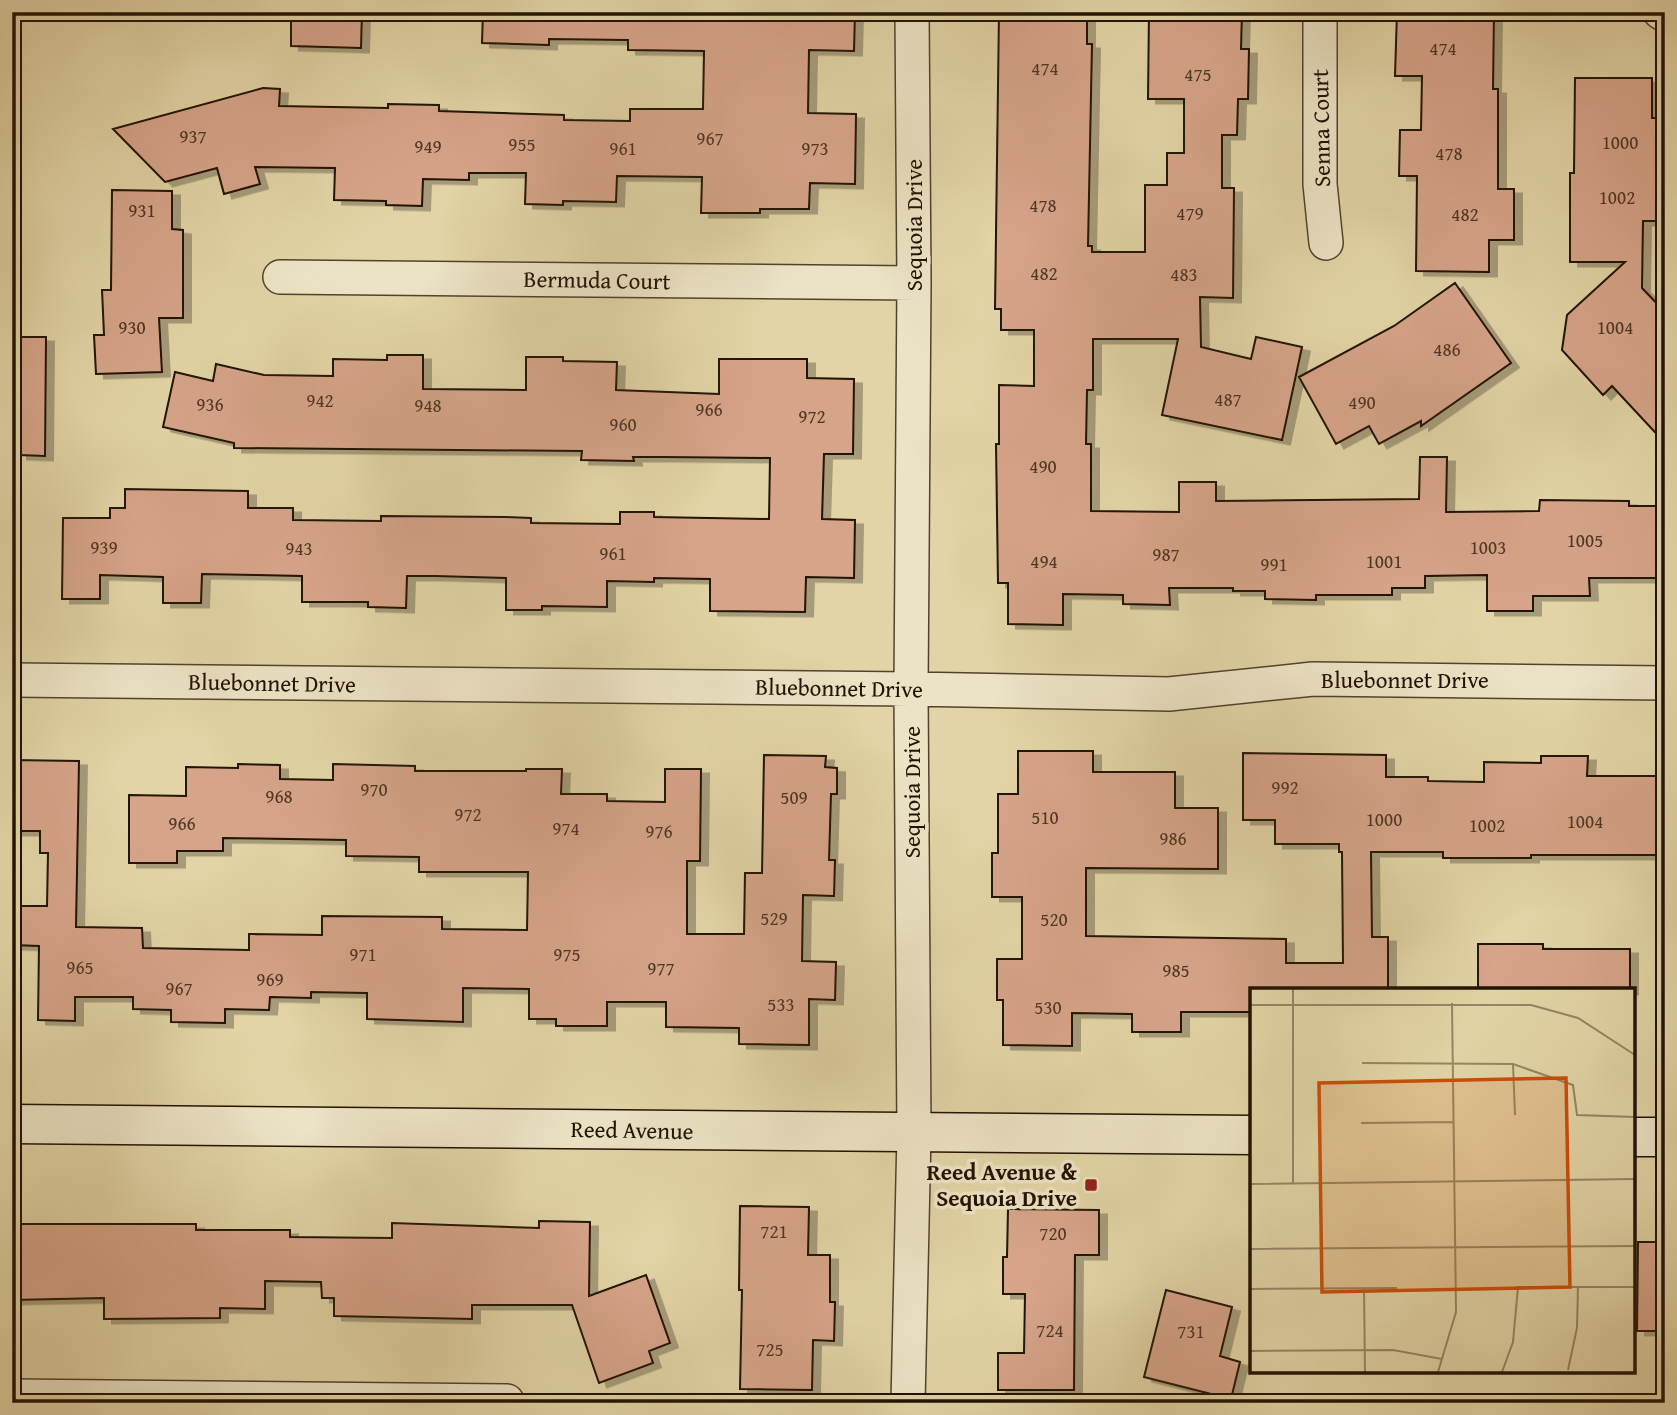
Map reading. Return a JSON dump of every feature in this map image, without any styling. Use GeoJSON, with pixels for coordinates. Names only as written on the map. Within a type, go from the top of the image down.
{"type":"FeatureCollection","features":[{"type":"Feature","properties":{"kind":"main road","name":"Reed Avenue"},"geometry":{"type":"LineString","coordinates":[[12,1124],[1250,1135]]}},
{"type":"Feature","properties":{"kind":"main road"},"geometry":{"type":"LineString","coordinates":[[1635,1137],[1665,1137]]}},
{"type":"Feature","properties":{"kind":"street","name":"Sequoia Drive"},"geometry":{"type":"LineString","coordinates":[[908,1403],[914,1133],[911,689],[914,283],[912,12]]}},
{"type":"Feature","properties":{"kind":"street","name":"Senna Court"},"geometry":{"type":"LineString","coordinates":[[1320,12],[1320,184],[1326,243]]}},
{"type":"Feature","properties":{"kind":"street","name":"Bermuda Court"},"geometry":{"type":"LineString","coordinates":[[280,276],[914,283]]}},
{"type":"Feature","properties":{"kind":"street","name":"Bluebonnet Drive"},"geometry":{"type":"LineString","coordinates":[[12,680],[1169,694],[1313,679],[1665,682]]}},
{"type":"Feature","properties":{"kind":"street"},"geometry":{"type":"LineString","coordinates":[[12,1396],[283,1401],[507,1401]]}},
{"type":"Feature","properties":{"kind":"building"},"geometry":{"type":"Polygon","coordinates":[[[291,12],[362,12],[361,48],[291,46],[291,12]]]}},
{"type":"Feature","properties":{"kind":"building"},"geometry":{"type":"Polygon","coordinates":[[[483,12],[855,12],[854,51],[809,50],[808,113],[856,114],[855,184],[810,183],[809,209],[760,209],[760,213],[701,213],[702,177],[617,176],[616,202],[563,201],[563,205],[525,204],[526,173],[469,173],[469,180],[423,179],[422,206],[386,205],[386,201],[334,200],[335,168],[255,167],[260,184],[224,194],[217,168],[165,182],[113,129],[263,88],[280,89],[279,106],[388,108],[388,104],[439,105],[439,111],[564,115],[564,120],[630,121],[630,109],[703,109],[704,51],[628,50],[628,40],[549,39],[549,45],[482,43],[483,12]]]}},
{"type":"Feature","properties":{"kind":"building"},"geometry":{"type":"Polygon","coordinates":[[[999,12],[1087,12],[1087,44],[1092,44],[1088,246],[1092,246],[1092,252],[1145,252],[1145,185],[1167,185],[1167,153],[1184,153],[1184,99],[1148,99],[1149,12],[1242,12],[1241,49],[1249,49],[1248,99],[1238,99],[1237,135],[1222,135],[1222,188],[1234,188],[1233,298],[1200,297],[1201,347],[1251,359],[1256,337],[1302,347],[1282,440],[1162,415],[1178,339],[1093,339],[1093,390],[1087,390],[1086,444],[1091,444],[1091,511],[1179,512],[1179,482],[1216,482],[1216,501],[1419,499],[1420,457],[1447,457],[1446,512],[1539,511],[1540,500],[1629,501],[1629,506],[1665,506],[1665,578],[1589,578],[1590,596],[1533,596],[1533,611],[1487,611],[1487,575],[1425,576],[1425,588],[1392,588],[1392,595],[1316,595],[1316,600],[1265,599],[1265,591],[1233,591],[1233,588],[1169,588],[1170,605],[1123,604],[1123,595],[1063,594],[1063,625],[1008,624],[1008,583],[998,583],[996,444],[999,444],[999,385],[1034,386],[1034,330],[1001,330],[1001,309],[995,309],[999,12]]]}},
{"type":"Feature","properties":{"kind":"building"},"geometry":{"type":"Polygon","coordinates":[[[1397,12],[1494,12],[1493,89],[1498,89],[1498,189],[1514,189],[1514,240],[1489,240],[1489,272],[1416,271],[1417,176],[1399,176],[1400,130],[1421,130],[1422,76],[1395,76],[1397,12]]]}},
{"type":"Feature","properties":{"kind":"building"},"geometry":{"type":"Polygon","coordinates":[[[1575,78],[1652,78],[1652,118],[1665,118],[1664,221],[1643,221],[1642,288],[1665,312],[1665,443],[1612,386],[1603,395],[1562,350],[1567,315],[1625,262],[1570,262],[1570,173],[1574,173],[1575,78]]]}},
{"type":"Feature","properties":{"kind":"building"},"geometry":{"type":"Polygon","coordinates":[[[112,190],[172,191],[172,229],[183,230],[183,318],[159,318],[162,372],[96,374],[94,335],[104,335],[102,290],[111,290],[112,190]]]}},
{"type":"Feature","properties":{"kind":"building"},"geometry":{"type":"Polygon","coordinates":[[[1455,283],[1511,363],[1421,426],[1421,421],[1379,444],[1369,426],[1336,444],[1299,377],[1394,326],[1455,283]]]}},
{"type":"Feature","properties":{"kind":"building"},"geometry":{"type":"Polygon","coordinates":[[[21,337],[46,337],[45,456],[19,455],[21,337]]]}},
{"type":"Feature","properties":{"kind":"building"},"geometry":{"type":"Polygon","coordinates":[[[387,355],[423,355],[423,389],[526,390],[526,357],[617,362],[616,390],[719,394],[719,359],[807,359],[807,378],[854,379],[853,454],[824,454],[822,519],[855,520],[854,578],[806,577],[805,612],[710,611],[710,579],[654,578],[654,582],[607,581],[607,607],[542,606],[542,610],[506,610],[506,578],[435,576],[407,576],[406,608],[368,607],[368,602],[302,602],[302,576],[202,574],[201,603],[163,603],[163,577],[100,575],[100,599],[62,599],[63,518],[110,518],[110,508],[125,508],[125,489],[248,491],[248,508],[293,508],[293,520],[381,521],[381,516],[506,517],[531,518],[531,523],[620,524],[620,512],[654,512],[654,517],[769,519],[770,458],[633,457],[634,461],[581,460],[582,451],[234,448],[234,443],[163,427],[175,372],[213,381],[216,364],[264,375],[333,376],[333,359],[387,360],[387,355]]]}},
{"type":"Feature","properties":{"kind":"building"},"geometry":{"type":"Polygon","coordinates":[[[1018,751],[1093,751],[1093,772],[1175,772],[1175,808],[1218,808],[1218,869],[1086,868],[1086,936],[1286,939],[1286,963],[1343,963],[1342,852],[1339,852],[1339,844],[1275,844],[1275,820],[1243,820],[1243,753],[1386,755],[1386,777],[1428,777],[1428,781],[1484,782],[1484,762],[1541,763],[1541,756],[1588,756],[1587,776],[1665,776],[1665,855],[1443,858],[1443,852],[1371,852],[1372,937],[1388,937],[1388,988],[1250,988],[1250,1012],[1181,1012],[1181,1032],[1132,1032],[1132,1014],[1072,1013],[1072,1046],[1003,1045],[1003,1000],[997,1000],[997,959],[1022,959],[1022,897],[992,897],[992,853],[998,853],[998,794],[1018,794],[1018,751]]]}},
{"type":"Feature","properties":{"kind":"building"},"geometry":{"type":"Polygon","coordinates":[[[764,755],[826,756],[825,767],[837,768],[837,794],[831,794],[829,860],[835,860],[834,896],[803,895],[802,961],[836,962],[835,1000],[809,999],[809,1045],[739,1044],[739,1028],[666,1027],[666,1002],[607,1002],[607,1026],[556,1026],[556,1019],[529,1019],[529,989],[463,988],[463,1022],[367,1019],[367,993],[311,992],[311,998],[270,997],[269,1010],[225,1009],[225,1023],[171,1022],[171,1010],[133,1009],[133,997],[75,997],[75,1021],[38,1020],[39,946],[12,945],[12,906],[47,906],[48,853],[40,853],[40,831],[12,831],[12,760],[79,761],[76,927],[142,928],[143,948],[249,950],[249,934],[322,935],[322,916],[442,917],[442,929],[527,930],[528,872],[419,872],[419,857],[346,856],[346,840],[223,838],[223,851],[177,851],[177,863],[129,863],[129,795],[186,796],[186,767],[238,768],[238,764],[280,765],[280,779],[333,780],[333,764],[415,766],[415,771],[562,769],[561,794],[607,794],[607,801],[665,802],[665,769],[701,769],[700,861],[687,861],[687,934],[744,934],[745,873],[762,873],[764,755]]]}},
{"type":"Feature","properties":{"kind":"building"},"geometry":{"type":"Polygon","coordinates":[[[1478,944],[1543,944],[1543,949],[1630,949],[1630,988],[1478,988],[1478,944]]]}},
{"type":"Feature","properties":{"kind":"building"},"geometry":{"type":"Polygon","coordinates":[[[740,1206],[809,1207],[808,1255],[830,1255],[830,1302],[835,1302],[834,1341],[813,1340],[812,1390],[740,1389],[740,1206]]]}},
{"type":"Feature","properties":{"kind":"building"},"geometry":{"type":"Polygon","coordinates":[[[1008,1209],[1099,1210],[1099,1255],[1075,1255],[1074,1390],[998,1390],[998,1353],[1024,1353],[1025,1294],[1003,1294],[1003,1257],[1007,1257],[1008,1209]]]}},
{"type":"Feature","properties":{"kind":"building"},"geometry":{"type":"Polygon","coordinates":[[[539,1221],[590,1222],[589,1296],[646,1275],[670,1343],[649,1351],[653,1363],[599,1383],[572,1305],[472,1305],[472,1319],[334,1316],[334,1298],[322,1298],[321,1282],[265,1281],[265,1309],[220,1308],[220,1318],[104,1319],[104,1298],[12,1300],[12,1224],[196,1224],[196,1230],[290,1230],[290,1237],[392,1238],[392,1223],[539,1228],[539,1221]]]}},
{"type":"Feature","properties":{"kind":"building"},"geometry":{"type":"Polygon","coordinates":[[[1638,1242],[1665,1242],[1665,1331],[1637,1331],[1638,1242]]]}},
{"type":"Feature","properties":{"kind":"building"},"geometry":{"type":"Polygon","coordinates":[[[1166,1290],[1232,1307],[1220,1356],[1240,1362],[1231,1399],[1144,1377],[1166,1290]]]}},
{"type":"Feature","properties":{"kind":"place","name":"Reed Avenue & Sequoia Drive"},"geometry":{"type":"Point","coordinates":[1091,1185]}}]}
